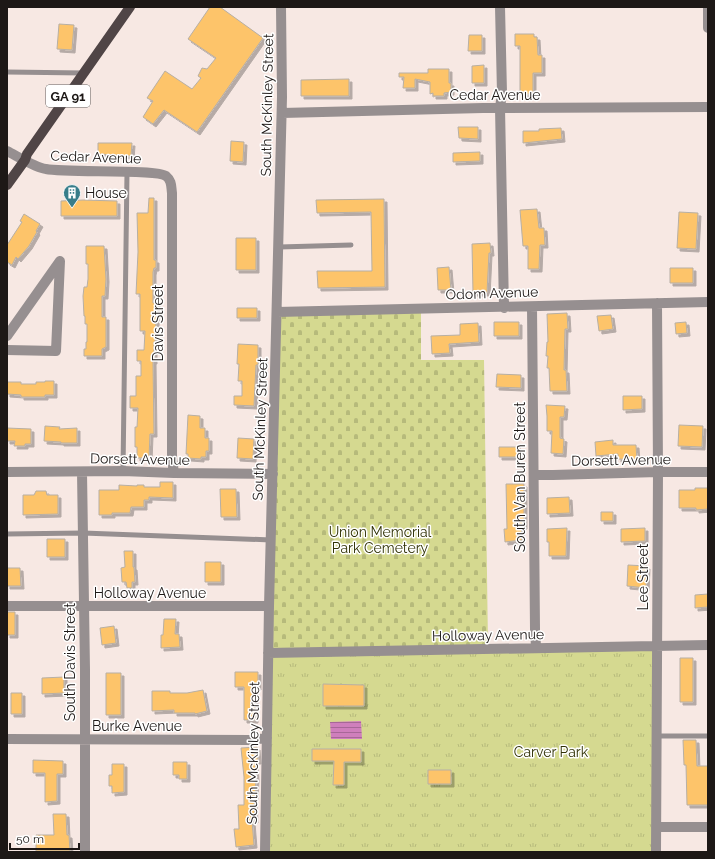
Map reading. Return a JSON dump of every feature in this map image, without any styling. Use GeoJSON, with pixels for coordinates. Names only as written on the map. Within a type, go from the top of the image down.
{"type":"FeatureCollection","features":[{"type":"Feature","properties":{"kind":"main road","name":"GA 91"},"geometry":{"type":"LineString","coordinates":[[7,185],[130,7]]}},
{"type":"Feature","properties":{"kind":"street","name":"South McKinley Street"},"geometry":{"type":"LineString","coordinates":[[265,852],[269,606],[282,113],[281,7]]}},
{"type":"Feature","properties":{"kind":"street"},"geometry":{"type":"LineString","coordinates":[[500,7],[502,93],[500,108],[504,308]]}},
{"type":"Feature","properties":{"kind":"street"},"geometry":{"type":"LineString","coordinates":[[708,7],[708,28]]}},
{"type":"Feature","properties":{"kind":"street","name":"Cedar Avenue"},"geometry":{"type":"LineString","coordinates":[[282,113],[500,108],[708,107]]}},
{"type":"Feature","properties":{"kind":"street","name":"Cedar Avenue"},"geometry":{"type":"LineString","coordinates":[[7,151],[44,169],[68,172],[149,172],[165,175]]}},
{"type":"Feature","properties":{"kind":"street","name":"Davis Street"},"geometry":{"type":"LineString","coordinates":[[165,175],[171,182],[172,193],[172,458],[174,473]]}},
{"type":"Feature","properties":{"kind":"street"},"geometry":{"type":"LineString","coordinates":[[7,336],[60,261],[56,350],[7,350]]}},
{"type":"Feature","properties":{"kind":"street","name":"Odom Avenue"},"geometry":{"type":"LineString","coordinates":[[277,312],[504,308],[708,302]]}},
{"type":"Feature","properties":{"kind":"street","name":"Lee Street"},"geometry":{"type":"LineString","coordinates":[[656,852],[658,472],[657,303]]}},
{"type":"Feature","properties":{"kind":"street","name":"South Van Buren Street"},"geometry":{"type":"LineString","coordinates":[[532,307],[536,647]]}},
{"type":"Feature","properties":{"kind":"street","name":"Dorsett Avenue"},"geometry":{"type":"LineString","coordinates":[[7,472],[123,471],[273,474]]}},
{"type":"Feature","properties":{"kind":"street","name":"South Davis Street"},"geometry":{"type":"LineString","coordinates":[[82,472],[85,852]]}},
{"type":"Feature","properties":{"kind":"street","name":"Dorsett Avenue"},"geometry":{"type":"LineString","coordinates":[[534,475],[708,472]]}},
{"type":"Feature","properties":{"kind":"street","name":"Holloway Avenue"},"geometry":{"type":"LineString","coordinates":[[7,606],[269,606]]}},
{"type":"Feature","properties":{"kind":"street","name":"Holloway Avenue"},"geometry":{"type":"LineString","coordinates":[[268,653],[708,645]]}},
{"type":"Feature","properties":{"kind":"street","name":"Burke Avenue"},"geometry":{"type":"LineString","coordinates":[[7,739],[250,740],[267,738]]}},
{"type":"Feature","properties":{"kind":"street"},"geometry":{"type":"LineString","coordinates":[[656,826],[708,827]]}},
{"type":"Feature","properties":{"kind":"lane"},"geometry":{"type":"LineString","coordinates":[[7,72],[84,73]]}},
{"type":"Feature","properties":{"kind":"lane"},"geometry":{"type":"LineString","coordinates":[[123,471],[127,172]]}},
{"type":"Feature","properties":{"kind":"lane"},"geometry":{"type":"LineString","coordinates":[[279,247],[351,245]]}},
{"type":"Feature","properties":{"kind":"lane"},"geometry":{"type":"LineString","coordinates":[[7,534],[83,533],[271,540]]}},
{"type":"Feature","properties":{"kind":"lane"},"geometry":{"type":"LineString","coordinates":[[656,736],[708,736]]}},
{"type":"Feature","properties":{"kind":"green space","name":"Union Memorial Park Cemetery"},"geometry":{"type":"Polygon","coordinates":[[[421,312],[421,360],[484,360],[488,645],[271,649],[280,315],[421,312]]]}},
{"type":"Feature","properties":{"kind":"green space","name":"Carver Park"},"geometry":{"type":"Polygon","coordinates":[[[653,650],[653,852],[268,852],[271,656],[653,650]]]}},
{"type":"Feature","properties":{"kind":"shaded area"},"geometry":{"type":"Polygon","coordinates":[[[361,721],[362,739],[331,739],[330,722],[361,721]]]}},
{"type":"Feature","properties":{"kind":"building"},"geometry":{"type":"Polygon","coordinates":[[[210,7],[220,7],[263,38],[197,132],[164,110],[153,124],[143,117],[153,101],[147,98],[165,71],[192,89],[201,78],[198,76],[202,68],[207,69],[216,58],[188,39],[210,7]]]}},
{"type":"Feature","properties":{"kind":"building"},"geometry":{"type":"Polygon","coordinates":[[[59,24],[74,25],[72,50],[57,49],[59,24]]]}},
{"type":"Feature","properties":{"kind":"building"},"geometry":{"type":"Polygon","coordinates":[[[515,34],[534,34],[534,37],[537,37],[538,55],[542,55],[542,73],[533,73],[533,94],[520,94],[520,46],[515,46],[515,34]]]}},
{"type":"Feature","properties":{"kind":"building"},"geometry":{"type":"Polygon","coordinates":[[[469,35],[482,35],[482,51],[468,51],[469,35]]]}},
{"type":"Feature","properties":{"kind":"building"},"geometry":{"type":"Polygon","coordinates":[[[484,65],[484,83],[472,83],[472,66],[484,65]]]}},
{"type":"Feature","properties":{"kind":"building"},"geometry":{"type":"Polygon","coordinates":[[[428,69],[449,69],[449,83],[451,83],[451,92],[444,93],[444,96],[433,96],[433,93],[430,94],[430,82],[415,79],[415,88],[403,88],[404,77],[399,77],[399,73],[428,73],[428,69]]]}},
{"type":"Feature","properties":{"kind":"building"},"geometry":{"type":"Polygon","coordinates":[[[349,79],[349,96],[301,96],[301,80],[349,79]]]}},
{"type":"Feature","properties":{"kind":"building"},"geometry":{"type":"Polygon","coordinates":[[[458,127],[478,127],[478,139],[459,138],[458,127]]]}},
{"type":"Feature","properties":{"kind":"building"},"geometry":{"type":"Polygon","coordinates":[[[561,128],[562,139],[523,143],[523,131],[539,131],[539,129],[561,128]]]}},
{"type":"Feature","properties":{"kind":"building"},"geometry":{"type":"Polygon","coordinates":[[[231,141],[244,142],[243,162],[230,161],[231,141]]]}},
{"type":"Feature","properties":{"kind":"building"},"geometry":{"type":"Polygon","coordinates":[[[98,143],[132,143],[131,156],[98,154],[98,143]]]}},
{"type":"Feature","properties":{"kind":"building"},"geometry":{"type":"Polygon","coordinates":[[[480,152],[480,161],[453,162],[453,153],[480,152]]]}},
{"type":"Feature","properties":{"kind":"building"},"geometry":{"type":"Polygon","coordinates":[[[149,198],[154,198],[154,260],[156,260],[156,268],[154,268],[153,272],[153,303],[157,303],[153,361],[154,434],[150,434],[149,458],[137,458],[137,447],[135,447],[135,427],[137,427],[138,408],[130,408],[130,396],[136,396],[136,376],[141,376],[141,361],[137,361],[137,350],[144,350],[145,331],[140,331],[140,294],[136,294],[138,252],[137,213],[148,213],[149,198]]]}},
{"type":"Feature","properties":{"kind":"building"},"geometry":{"type":"Polygon","coordinates":[[[384,199],[385,287],[318,288],[317,271],[372,271],[371,212],[317,213],[316,200],[384,199]]]}},
{"type":"Feature","properties":{"kind":"building"},"geometry":{"type":"Polygon","coordinates":[[[61,201],[117,201],[117,216],[61,216],[61,201]]]}},
{"type":"Feature","properties":{"kind":"building"},"geometry":{"type":"Polygon","coordinates":[[[537,209],[539,228],[544,228],[545,245],[540,245],[539,269],[528,269],[528,246],[523,246],[520,210],[537,209]]]}},
{"type":"Feature","properties":{"kind":"building"},"geometry":{"type":"Polygon","coordinates":[[[679,212],[698,213],[696,249],[677,248],[679,212]]]}},
{"type":"Feature","properties":{"kind":"building"},"geometry":{"type":"Polygon","coordinates":[[[24,214],[40,224],[29,246],[18,259],[16,257],[12,265],[7,262],[7,245],[22,222],[20,221],[24,214]]]}},
{"type":"Feature","properties":{"kind":"building"},"geometry":{"type":"Polygon","coordinates":[[[236,238],[256,238],[256,270],[236,270],[236,238]]]}},
{"type":"Feature","properties":{"kind":"building"},"geometry":{"type":"Polygon","coordinates":[[[490,243],[491,253],[489,253],[487,293],[473,293],[472,244],[490,243]]]}},
{"type":"Feature","properties":{"kind":"building"},"geometry":{"type":"Polygon","coordinates":[[[86,246],[104,246],[106,279],[105,296],[102,296],[102,317],[106,317],[106,347],[102,349],[102,356],[84,356],[84,349],[86,349],[87,342],[87,324],[85,324],[83,296],[84,287],[87,287],[88,279],[86,246]]]}},
{"type":"Feature","properties":{"kind":"building"},"geometry":{"type":"Polygon","coordinates":[[[449,267],[451,290],[438,290],[437,268],[449,267]]]}},
{"type":"Feature","properties":{"kind":"building"},"geometry":{"type":"Polygon","coordinates":[[[670,268],[693,268],[693,283],[670,283],[670,268]]]}},
{"type":"Feature","properties":{"kind":"building"},"geometry":{"type":"Polygon","coordinates":[[[237,308],[257,308],[257,318],[237,318],[237,308]]]}},
{"type":"Feature","properties":{"kind":"building"},"geometry":{"type":"Polygon","coordinates":[[[567,313],[568,329],[565,329],[564,370],[566,370],[567,391],[550,391],[549,368],[547,368],[548,356],[546,356],[548,342],[547,314],[567,313]]]}},
{"type":"Feature","properties":{"kind":"building"},"geometry":{"type":"Polygon","coordinates":[[[611,315],[613,329],[599,331],[597,316],[611,315]]]}},
{"type":"Feature","properties":{"kind":"building"},"geometry":{"type":"Polygon","coordinates":[[[494,322],[519,322],[519,336],[494,336],[494,322]]]}},
{"type":"Feature","properties":{"kind":"building"},"geometry":{"type":"Polygon","coordinates":[[[686,322],[687,333],[676,334],[675,323],[686,322]]]}},
{"type":"Feature","properties":{"kind":"building"},"geometry":{"type":"Polygon","coordinates":[[[478,323],[479,342],[449,344],[450,353],[432,354],[431,336],[460,335],[460,324],[478,323]]]}},
{"type":"Feature","properties":{"kind":"building"},"geometry":{"type":"Polygon","coordinates":[[[238,344],[258,345],[258,365],[256,365],[254,406],[234,405],[234,396],[242,396],[242,381],[238,381],[238,344]]]}},
{"type":"Feature","properties":{"kind":"building"},"geometry":{"type":"Polygon","coordinates":[[[497,374],[521,375],[521,388],[496,387],[497,374]]]}},
{"type":"Feature","properties":{"kind":"building"},"geometry":{"type":"Polygon","coordinates":[[[54,381],[54,395],[45,395],[45,397],[21,397],[21,395],[7,394],[7,382],[36,384],[36,382],[54,381]]]}},
{"type":"Feature","properties":{"kind":"building"},"geometry":{"type":"Polygon","coordinates":[[[623,396],[642,396],[642,409],[623,410],[623,396]]]}},
{"type":"Feature","properties":{"kind":"building"},"geometry":{"type":"Polygon","coordinates":[[[546,405],[565,406],[564,417],[560,417],[560,438],[564,439],[563,454],[551,453],[552,431],[547,431],[546,405]]]}},
{"type":"Feature","properties":{"kind":"building"},"geometry":{"type":"Polygon","coordinates":[[[188,415],[200,416],[200,428],[205,428],[205,438],[209,438],[209,451],[206,451],[206,457],[201,457],[201,459],[188,458],[188,454],[186,454],[188,415]]]}},
{"type":"Feature","properties":{"kind":"building"},"geometry":{"type":"Polygon","coordinates":[[[679,425],[703,426],[702,447],[678,446],[679,425]]]}},
{"type":"Feature","properties":{"kind":"building"},"geometry":{"type":"Polygon","coordinates":[[[45,426],[60,427],[59,429],[77,428],[77,443],[44,441],[45,426]]]}},
{"type":"Feature","properties":{"kind":"building"},"geometry":{"type":"Polygon","coordinates":[[[7,428],[31,429],[31,444],[25,444],[25,446],[14,446],[15,441],[7,441],[7,428]]]}},
{"type":"Feature","properties":{"kind":"building"},"geometry":{"type":"Polygon","coordinates":[[[238,438],[254,439],[253,459],[237,458],[238,438]]]}},
{"type":"Feature","properties":{"kind":"building"},"geometry":{"type":"Polygon","coordinates":[[[613,440],[613,445],[636,445],[637,460],[618,459],[618,454],[596,456],[595,442],[613,440]]]}},
{"type":"Feature","properties":{"kind":"building"},"geometry":{"type":"Polygon","coordinates":[[[499,447],[520,447],[520,457],[499,457],[499,447]]]}},
{"type":"Feature","properties":{"kind":"building"},"geometry":{"type":"Polygon","coordinates":[[[160,482],[173,482],[173,498],[149,497],[149,500],[144,500],[144,507],[131,507],[130,513],[99,515],[99,490],[119,490],[119,485],[144,485],[144,487],[160,487],[160,482]]]}},
{"type":"Feature","properties":{"kind":"building"},"geometry":{"type":"Polygon","coordinates":[[[506,484],[524,484],[524,526],[521,526],[522,540],[505,542],[504,529],[507,529],[506,484]]]}},
{"type":"Feature","properties":{"kind":"building"},"geometry":{"type":"Polygon","coordinates":[[[695,488],[708,488],[708,509],[696,510],[696,508],[679,508],[679,490],[695,490],[695,488]]]}},
{"type":"Feature","properties":{"kind":"building"},"geometry":{"type":"Polygon","coordinates":[[[220,489],[236,489],[237,517],[221,517],[220,489]]]}},
{"type":"Feature","properties":{"kind":"building"},"geometry":{"type":"Polygon","coordinates":[[[36,491],[46,491],[47,495],[58,495],[58,514],[23,515],[23,495],[34,495],[36,491]]]}},
{"type":"Feature","properties":{"kind":"building"},"geometry":{"type":"Polygon","coordinates":[[[569,497],[570,513],[547,514],[547,498],[569,497]]]}},
{"type":"Feature","properties":{"kind":"building"},"geometry":{"type":"Polygon","coordinates":[[[601,512],[613,512],[613,521],[601,521],[601,512]]]}},
{"type":"Feature","properties":{"kind":"building"},"geometry":{"type":"Polygon","coordinates":[[[567,528],[566,556],[549,556],[547,529],[567,528]]]}},
{"type":"Feature","properties":{"kind":"building"},"geometry":{"type":"Polygon","coordinates":[[[645,528],[645,541],[621,542],[621,529],[645,528]]]}},
{"type":"Feature","properties":{"kind":"building"},"geometry":{"type":"Polygon","coordinates":[[[47,539],[65,539],[65,557],[47,557],[47,539]]]}},
{"type":"Feature","properties":{"kind":"building"},"geometry":{"type":"Polygon","coordinates":[[[124,551],[133,551],[135,582],[132,582],[132,588],[127,588],[126,582],[122,582],[121,568],[125,567],[124,551]]]}},
{"type":"Feature","properties":{"kind":"building"},"geometry":{"type":"Polygon","coordinates":[[[205,562],[221,562],[221,582],[205,582],[205,562]]]}},
{"type":"Feature","properties":{"kind":"building"},"geometry":{"type":"Polygon","coordinates":[[[628,565],[647,566],[646,588],[627,586],[628,565]]]}},
{"type":"Feature","properties":{"kind":"building"},"geometry":{"type":"Polygon","coordinates":[[[7,568],[20,568],[21,586],[7,586],[7,568]]]}},
{"type":"Feature","properties":{"kind":"building"},"geometry":{"type":"Polygon","coordinates":[[[708,594],[708,607],[695,608],[695,595],[708,594]]]}},
{"type":"Feature","properties":{"kind":"building"},"geometry":{"type":"Polygon","coordinates":[[[7,612],[15,612],[15,635],[7,635],[7,612]]]}},
{"type":"Feature","properties":{"kind":"building"},"geometry":{"type":"Polygon","coordinates":[[[164,619],[176,619],[175,634],[179,634],[180,647],[161,648],[161,635],[163,635],[164,619]]]}},
{"type":"Feature","properties":{"kind":"building"},"geometry":{"type":"Polygon","coordinates":[[[114,626],[116,643],[102,645],[100,628],[114,626]]]}},
{"type":"Feature","properties":{"kind":"building"},"geometry":{"type":"Polygon","coordinates":[[[680,658],[693,658],[693,702],[680,702],[680,658]]]}},
{"type":"Feature","properties":{"kind":"building"},"geometry":{"type":"Polygon","coordinates":[[[235,672],[258,672],[258,687],[255,687],[255,720],[244,720],[244,687],[235,687],[235,672]]]}},
{"type":"Feature","properties":{"kind":"building"},"geometry":{"type":"Polygon","coordinates":[[[106,673],[121,673],[121,715],[106,715],[106,673]]]}},
{"type":"Feature","properties":{"kind":"building"},"geometry":{"type":"Polygon","coordinates":[[[64,677],[64,693],[42,694],[42,678],[64,677]]]}},
{"type":"Feature","properties":{"kind":"building"},"geometry":{"type":"Polygon","coordinates":[[[323,684],[364,685],[364,706],[323,706],[323,684]]]}},
{"type":"Feature","properties":{"kind":"building"},"geometry":{"type":"Polygon","coordinates":[[[203,690],[207,711],[195,714],[174,713],[174,710],[152,711],[152,691],[187,693],[203,690]]]}},
{"type":"Feature","properties":{"kind":"building"},"geometry":{"type":"Polygon","coordinates":[[[11,693],[22,693],[22,714],[11,714],[11,693]]]}},
{"type":"Feature","properties":{"kind":"building"},"geometry":{"type":"Polygon","coordinates":[[[683,740],[696,740],[697,766],[708,766],[708,805],[687,805],[686,765],[684,765],[683,740]]]}},
{"type":"Feature","properties":{"kind":"building"},"geometry":{"type":"Polygon","coordinates":[[[257,747],[258,761],[255,761],[256,777],[254,797],[255,820],[252,820],[254,845],[236,847],[234,829],[239,829],[238,805],[244,805],[244,777],[241,748],[257,747]]]}},
{"type":"Feature","properties":{"kind":"building"},"geometry":{"type":"Polygon","coordinates":[[[312,749],[361,749],[361,762],[344,762],[344,785],[333,785],[334,761],[312,761],[312,749]]]}},
{"type":"Feature","properties":{"kind":"building"},"geometry":{"type":"Polygon","coordinates":[[[33,760],[63,761],[63,774],[57,774],[57,801],[45,802],[45,773],[33,773],[33,760]]]}},
{"type":"Feature","properties":{"kind":"building"},"geometry":{"type":"Polygon","coordinates":[[[173,762],[187,762],[187,779],[179,779],[179,775],[173,775],[173,762]]]}},
{"type":"Feature","properties":{"kind":"building"},"geometry":{"type":"Polygon","coordinates":[[[112,764],[124,764],[124,792],[112,793],[112,786],[109,786],[109,775],[112,775],[112,764]]]}},
{"type":"Feature","properties":{"kind":"building"},"geometry":{"type":"Polygon","coordinates":[[[428,770],[451,770],[451,784],[428,784],[428,770]]]}},
{"type":"Feature","properties":{"kind":"building"},"geometry":{"type":"Polygon","coordinates":[[[53,814],[66,814],[67,835],[69,835],[70,851],[36,851],[36,835],[54,835],[53,814]]]}},
{"type":"Feature","properties":{"kind":"place","name":"House"},"geometry":{"type":"Point","coordinates":[72,208]}}]}
